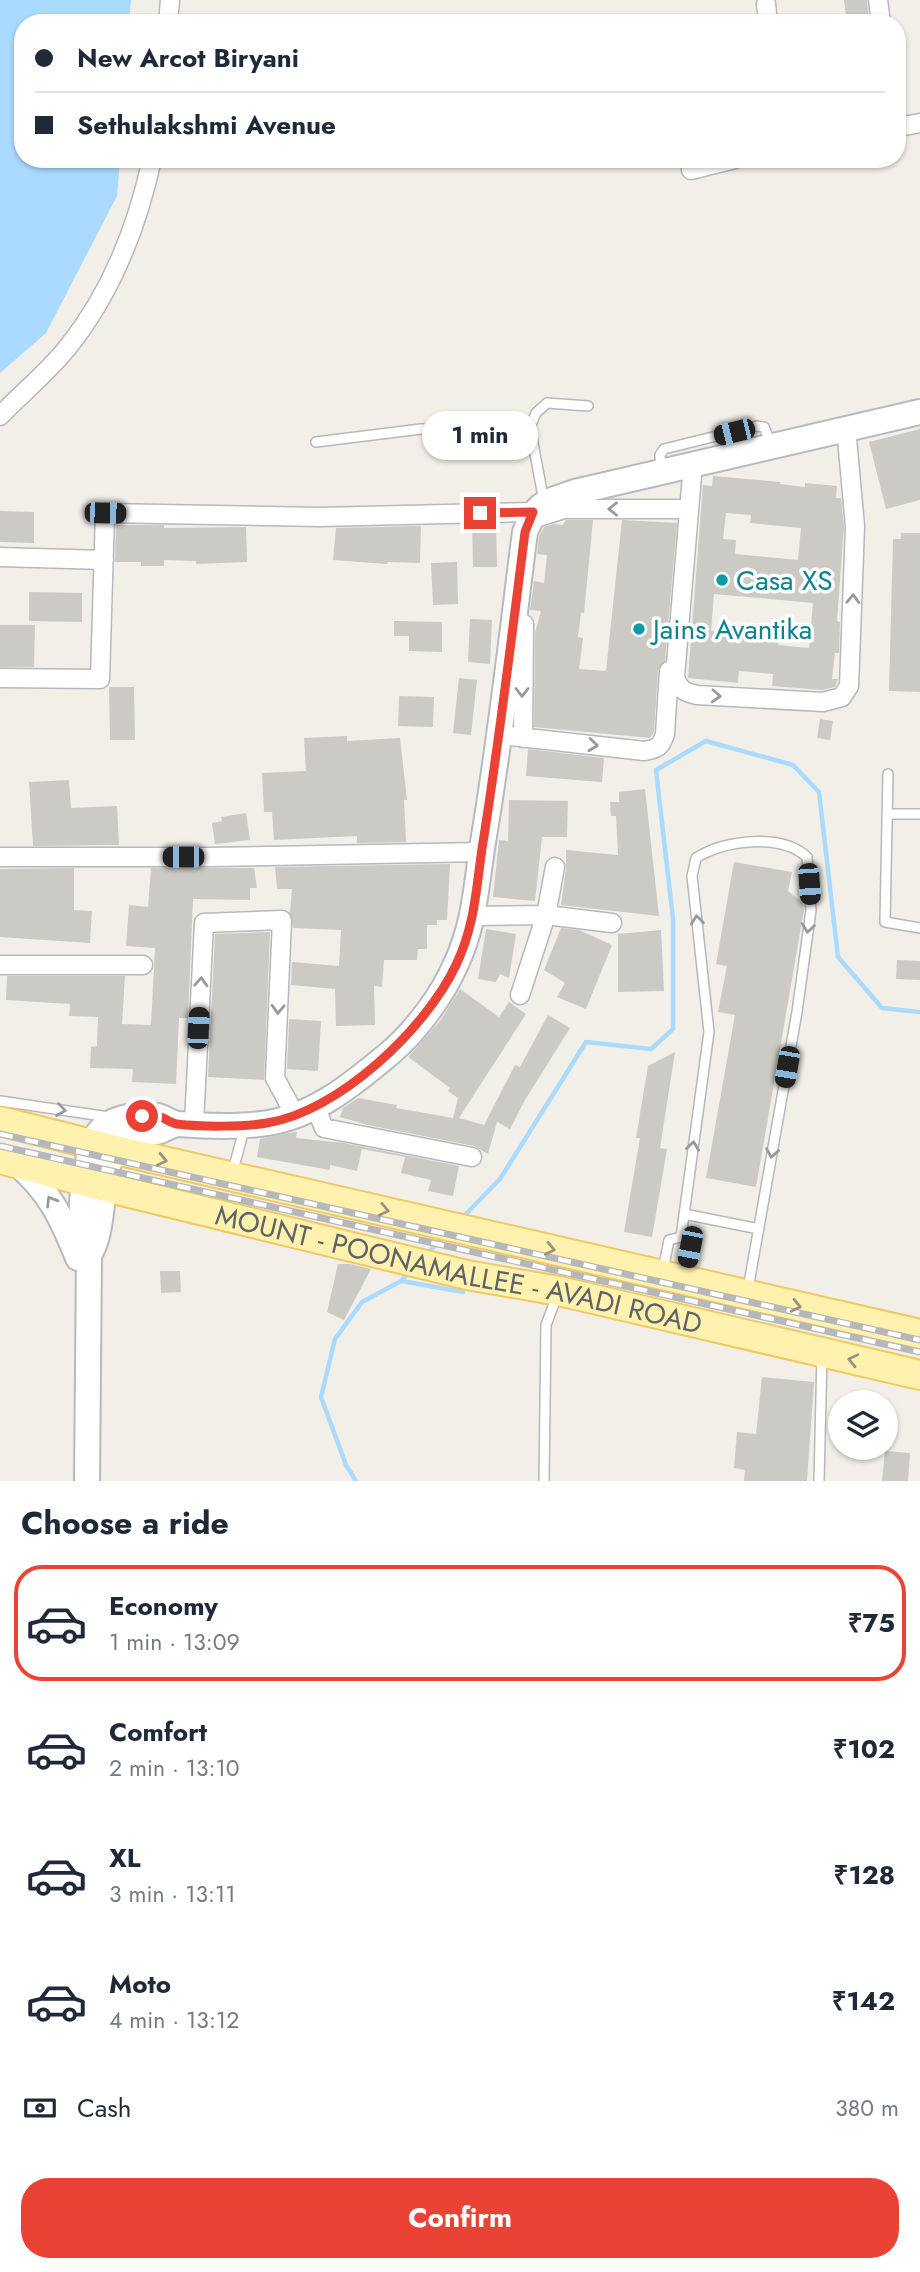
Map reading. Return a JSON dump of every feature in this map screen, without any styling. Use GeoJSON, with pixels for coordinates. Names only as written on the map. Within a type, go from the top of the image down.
{"type":"FeatureCollection","features":[{"type":"Feature","properties":{"kind":"main road"},"geometry":{"type":"LineString","coordinates":[[87,1481],[89,1255],[97,1242],[95,1184],[104,1147],[104,1127],[122,1118],[159,1116],[184,1124],[246,1125],[269,1123],[305,1111],[364,1074],[395,1048],[430,1007],[456,966],[474,916],[481,852],[512,736],[525,532],[539,508],[575,492],[920,412]]}},
{"type":"Feature","properties":{"kind":"main road","name":"MOUNT - POONAMALLEE - AVADI ROAD"},"geometry":{"type":"LineString","coordinates":[[0,1121],[920,1334]]}},
{"type":"Feature","properties":{"kind":"main road"},"geometry":{"type":"LineString","coordinates":[[104,1147],[184,1124]]}},
{"type":"Feature","properties":{"kind":"main road"},"geometry":{"type":"LineString","coordinates":[[7,1160],[34,1178],[46,1191],[65,1227],[89,1285]]}},
{"type":"Feature","properties":{"kind":"main road","name":"MOUNT - POONAMALLEE - AVADI ROAD"},"geometry":{"type":"LineString","coordinates":[[7,1160],[467,1275],[559,1291],[920,1375]]}},
{"type":"Feature","properties":{"kind":"street"},"geometry":{"type":"LineString","coordinates":[[766,4],[767,14]]}},
{"type":"Feature","properties":{"kind":"street"},"geometry":{"type":"LineString","coordinates":[[0,416],[66,349],[101,301],[132,234],[150,168]]}},
{"type":"Feature","properties":{"kind":"street"},"geometry":{"type":"LineString","coordinates":[[679,467],[675,676],[678,686],[685,693],[697,695],[823,702],[842,698],[849,686],[855,526],[846,428]]}},
{"type":"Feature","properties":{"kind":"street"},"geometry":{"type":"LineString","coordinates":[[679,467],[681,509],[662,743],[656,750],[644,751],[512,736],[522,688],[526,589],[537,520],[548,513],[564,509],[681,509]]}},
{"type":"Feature","properties":{"kind":"street"},"geometry":{"type":"LineString","coordinates":[[0,678],[100,679],[105,513],[320,517],[539,508]]}},
{"type":"Feature","properties":{"kind":"street"},"geometry":{"type":"LineString","coordinates":[[0,557],[104,559]]}},
{"type":"Feature","properties":{"kind":"street"},"geometry":{"type":"LineString","coordinates":[[0,857],[209,858],[481,852]]}},
{"type":"Feature","properties":{"kind":"street"},"geometry":{"type":"LineString","coordinates":[[520,995],[546,915],[555,867]]}},
{"type":"Feature","properties":{"kind":"street"},"geometry":{"type":"LineString","coordinates":[[474,916],[546,915],[612,923]]}},
{"type":"Feature","properties":{"kind":"street"},"geometry":{"type":"LineString","coordinates":[[184,1124],[204,923],[282,920],[275,1078],[324,1128],[472,1157]]}},
{"type":"Feature","properties":{"kind":"street"},"geometry":{"type":"LineString","coordinates":[[0,965],[143,965]]}},
{"type":"Feature","properties":{"kind":"lane"},"geometry":{"type":"LineString","coordinates":[[539,508],[530,427],[536,413],[547,403],[588,406]]}},
{"type":"Feature","properties":{"kind":"lane"},"geometry":{"type":"LineString","coordinates":[[679,467],[660,455],[664,449],[757,426],[764,427],[771,446]]}},
{"type":"Feature","properties":{"kind":"lane"},"geometry":{"type":"LineString","coordinates":[[316,442],[421,429],[530,427]]}},
{"type":"Feature","properties":{"kind":"lane"},"geometry":{"type":"LineString","coordinates":[[888,774],[885,922],[920,928]]}},
{"type":"Feature","properties":{"kind":"lane"},"geometry":{"type":"LineString","coordinates":[[887,814],[920,814]]}},
{"type":"Feature","properties":{"kind":"lane"},"geometry":{"type":"LineString","coordinates":[[681,1237],[709,1032],[692,876],[696,858],[708,850],[745,843],[780,843],[797,848],[807,858],[811,910],[797,1012],[747,1295]]}},
{"type":"Feature","properties":{"kind":"lane"},"geometry":{"type":"LineString","coordinates":[[0,1101],[122,1118]]}},
{"type":"Feature","properties":{"kind":"lane"},"geometry":{"type":"LineString","coordinates":[[232,1176],[246,1125]]}},
{"type":"Feature","properties":{"kind":"lane"},"geometry":{"type":"LineString","coordinates":[[684,1214],[759,1229]]}},
{"type":"Feature","properties":{"kind":"lane"},"geometry":{"type":"LineString","coordinates":[[681,1237],[687,1240],[690,1247],[672,1277],[668,1244],[673,1238],[681,1237]]}},
{"type":"Feature","properties":{"kind":"lane"},"geometry":{"type":"LineString","coordinates":[[544,1481],[546,1325],[559,1291]]}},
{"type":"Feature","properties":{"kind":"lane"},"geometry":{"type":"LineString","coordinates":[[819,1481],[822,1353]]}},
{"type":"Feature","properties":{"kind":"water"},"geometry":{"type":"Polygon","coordinates":[[[0,0],[131,0],[130,14],[14,14],[14,168],[119,168],[117,196],[46,333],[0,373],[0,0]]]}},
{"type":"Feature","properties":{"kind":"building"},"geometry":{"type":"Polygon","coordinates":[[[844,0],[867,0],[868,14],[846,14],[844,0]]]}},
{"type":"Feature","properties":{"kind":"building"},"geometry":{"type":"Polygon","coordinates":[[[920,429],[920,500],[886,509],[869,442],[920,429]]]}},
{"type":"Feature","properties":{"kind":"building","name":"Casa XS"},"geometry":{"type":"Polygon","coordinates":[[[713,476],[805,487],[805,483],[837,486],[836,498],[841,498],[844,526],[837,621],[840,622],[839,653],[835,653],[832,679],[838,679],[835,687],[822,690],[772,686],[773,674],[739,671],[738,683],[688,678],[703,485],[712,486],[713,476]],[[726,513],[723,539],[736,540],[735,554],[798,560],[801,528],[750,523],[751,515],[726,513]],[[714,594],[711,631],[778,637],[778,645],[809,648],[813,603],[714,594]]]}},
{"type":"Feature","properties":{"kind":"building"},"geometry":{"type":"Polygon","coordinates":[[[0,511],[34,512],[34,543],[0,542],[0,511]]]}},
{"type":"Feature","properties":{"kind":"building","name":"Jains Avantika"},"geometry":{"type":"Polygon","coordinates":[[[566,520],[593,520],[584,613],[581,613],[578,637],[583,638],[579,669],[606,671],[622,520],[677,523],[665,661],[658,670],[654,732],[650,738],[534,727],[535,633],[541,611],[530,610],[534,581],[544,583],[547,555],[537,554],[539,536],[544,527],[563,525],[566,520]]]}},
{"type":"Feature","properties":{"kind":"building"},"geometry":{"type":"Polygon","coordinates":[[[496,524],[497,567],[473,567],[472,525],[496,524]]]}},
{"type":"Feature","properties":{"kind":"building"},"geometry":{"type":"Polygon","coordinates":[[[116,525],[164,525],[164,528],[246,527],[247,562],[196,564],[196,561],[164,560],[164,566],[141,566],[141,562],[115,562],[116,525]]]}},
{"type":"Feature","properties":{"kind":"building"},"geometry":{"type":"Polygon","coordinates":[[[421,526],[420,563],[387,564],[333,560],[336,528],[421,526]]]}},
{"type":"Feature","properties":{"kind":"building"},"geometry":{"type":"Polygon","coordinates":[[[901,533],[920,533],[920,692],[889,691],[893,539],[901,539],[901,533]]]}},
{"type":"Feature","properties":{"kind":"building"},"geometry":{"type":"Polygon","coordinates":[[[457,562],[458,604],[433,605],[431,563],[457,562]]]}},
{"type":"Feature","properties":{"kind":"building"},"geometry":{"type":"Polygon","coordinates":[[[29,592],[82,593],[82,622],[29,621],[29,592]]]}},
{"type":"Feature","properties":{"kind":"building"},"geometry":{"type":"Polygon","coordinates":[[[470,619],[492,620],[490,664],[468,662],[470,619]]]}},
{"type":"Feature","properties":{"kind":"building"},"geometry":{"type":"Polygon","coordinates":[[[394,621],[442,622],[442,652],[409,651],[409,636],[394,636],[394,621]]]}},
{"type":"Feature","properties":{"kind":"building"},"geometry":{"type":"Polygon","coordinates":[[[0,625],[35,625],[34,667],[0,667],[0,625]]]}},
{"type":"Feature","properties":{"kind":"building"},"geometry":{"type":"Polygon","coordinates":[[[459,678],[477,680],[471,735],[453,733],[459,678]]]}},
{"type":"Feature","properties":{"kind":"building"},"geometry":{"type":"Polygon","coordinates":[[[109,687],[134,687],[135,740],[110,740],[109,687]]]}},
{"type":"Feature","properties":{"kind":"building"},"geometry":{"type":"Polygon","coordinates":[[[399,696],[434,697],[433,727],[398,726],[399,696]]]}},
{"type":"Feature","properties":{"kind":"building"},"geometry":{"type":"Polygon","coordinates":[[[820,719],[833,721],[830,740],[817,738],[820,719]]]}},
{"type":"Feature","properties":{"kind":"building"},"geometry":{"type":"Polygon","coordinates":[[[347,736],[347,741],[400,738],[407,800],[404,800],[406,842],[357,843],[357,836],[274,840],[272,812],[264,812],[262,773],[306,771],[304,738],[347,736]]]}},
{"type":"Feature","properties":{"kind":"building"},"geometry":{"type":"Polygon","coordinates":[[[528,749],[604,758],[602,782],[526,776],[528,749]]]}},
{"type":"Feature","properties":{"kind":"building"},"geometry":{"type":"Polygon","coordinates":[[[69,780],[71,808],[117,806],[119,845],[33,846],[29,782],[69,780]]]}},
{"type":"Feature","properties":{"kind":"building"},"geometry":{"type":"Polygon","coordinates":[[[645,789],[659,916],[561,905],[566,850],[618,855],[616,816],[611,816],[610,802],[619,802],[619,792],[645,789]]]}},
{"type":"Feature","properties":{"kind":"building"},"geometry":{"type":"Polygon","coordinates":[[[509,800],[568,801],[567,837],[542,837],[535,901],[493,897],[499,840],[508,841],[509,800]]]}},
{"type":"Feature","properties":{"kind":"building"},"geometry":{"type":"Polygon","coordinates":[[[246,813],[250,840],[215,844],[212,823],[222,821],[221,817],[246,813]]]}},
{"type":"Feature","properties":{"kind":"building"},"geometry":{"type":"Polygon","coordinates":[[[734,862],[792,872],[788,891],[803,903],[804,910],[756,1187],[706,1178],[735,1015],[718,1012],[727,966],[716,964],[734,862]]]}},
{"type":"Feature","properties":{"kind":"building"},"geometry":{"type":"Polygon","coordinates":[[[450,864],[447,920],[437,920],[437,925],[427,925],[427,949],[418,949],[417,960],[384,960],[382,987],[374,986],[375,1025],[336,1026],[335,989],[291,985],[292,962],[339,966],[341,930],[293,928],[290,913],[292,889],[277,889],[275,867],[450,864]]]}},
{"type":"Feature","properties":{"kind":"building"},"geometry":{"type":"Polygon","coordinates":[[[74,868],[74,910],[92,911],[90,943],[0,937],[0,869],[74,868]]]}},
{"type":"Feature","properties":{"kind":"building"},"geometry":{"type":"Polygon","coordinates":[[[151,868],[254,868],[257,888],[250,888],[250,900],[193,899],[188,1018],[179,1018],[176,1084],[132,1082],[133,1069],[90,1068],[91,1047],[97,1046],[98,1017],[69,1016],[70,1004],[6,1000],[7,976],[125,976],[122,1024],[151,1025],[155,948],[126,946],[129,905],[148,907],[151,868]]]}},
{"type":"Feature","properties":{"kind":"building"},"geometry":{"type":"Polygon","coordinates":[[[561,928],[579,930],[612,945],[586,1009],[557,997],[565,983],[544,970],[561,928]]]}},
{"type":"Feature","properties":{"kind":"building"},"geometry":{"type":"Polygon","coordinates":[[[486,929],[516,934],[509,978],[500,974],[496,982],[478,979],[486,929]]]}},
{"type":"Feature","properties":{"kind":"building"},"geometry":{"type":"Polygon","coordinates":[[[661,930],[664,991],[618,992],[618,934],[661,930]]]}},
{"type":"Feature","properties":{"kind":"building"},"geometry":{"type":"Polygon","coordinates":[[[270,932],[264,1080],[208,1077],[215,934],[270,932]]]}},
{"type":"Feature","properties":{"kind":"building"},"geometry":{"type":"Polygon","coordinates":[[[897,960],[920,961],[920,980],[896,979],[897,960]]]}},
{"type":"Feature","properties":{"kind":"building"},"geometry":{"type":"Polygon","coordinates":[[[460,989],[499,1017],[509,1002],[526,1014],[459,1118],[484,1125],[515,1065],[520,1067],[548,1015],[570,1028],[510,1129],[497,1122],[488,1154],[474,1146],[340,1117],[343,1108],[358,1098],[453,1118],[458,1098],[448,1091],[450,1088],[408,1057],[440,1021],[460,989]]]}},
{"type":"Feature","properties":{"kind":"building"},"geometry":{"type":"Polygon","coordinates":[[[289,1019],[321,1021],[318,1071],[287,1069],[289,1019]]]}},
{"type":"Feature","properties":{"kind":"building"},"geometry":{"type":"Polygon","coordinates":[[[675,1052],[660,1148],[667,1149],[652,1237],[624,1232],[640,1138],[636,1138],[648,1066],[675,1052]]]}},
{"type":"Feature","properties":{"kind":"building"},"geometry":{"type":"Polygon","coordinates":[[[297,1132],[296,1138],[344,1143],[459,1166],[453,1196],[428,1191],[431,1180],[401,1173],[405,1157],[362,1149],[357,1171],[330,1165],[330,1170],[257,1157],[260,1139],[297,1132]]]}},
{"type":"Feature","properties":{"kind":"building"},"geometry":{"type":"Polygon","coordinates":[[[338,1264],[371,1269],[344,1320],[327,1312],[338,1264]]]}},
{"type":"Feature","properties":{"kind":"building"},"geometry":{"type":"Polygon","coordinates":[[[160,1271],[180,1271],[181,1292],[161,1293],[160,1271]]]}},
{"type":"Feature","properties":{"kind":"building"},"geometry":{"type":"Polygon","coordinates":[[[762,1377],[814,1382],[807,1481],[744,1481],[745,1470],[734,1468],[737,1432],[756,1434],[762,1377]]]}},
{"type":"Feature","properties":{"kind":"building"},"geometry":{"type":"Polygon","coordinates":[[[898,1452],[910,1453],[908,1481],[882,1481],[884,1460],[898,1460],[898,1452]]]}},
{"type":"Feature","properties":{"kind":"waterway"},"geometry":{"type":"LineString","coordinates":[[462,1218],[500,1179],[586,1042],[651,1049],[673,1029],[673,919],[656,770],[706,741],[793,765],[819,792],[838,957],[882,1008],[920,1012]]}},
{"type":"Feature","properties":{"kind":"waterway"},"geometry":{"type":"LineString","coordinates":[[426,1255],[444,1236]]}},
{"type":"Feature","properties":{"kind":"waterway"},"geometry":{"type":"LineString","coordinates":[[356,1481],[346,1465],[321,1397],[335,1339],[362,1302],[401,1281],[410,1271]]}},
{"type":"Feature","properties":{"kind":"waterway"},"geometry":{"type":"LineString","coordinates":[[402,1281],[463,1292]]}},
{"type":"Feature","properties":{"kind":"railway"},"geometry":{"type":"LineString","coordinates":[[0,1134],[920,1340]]}},
{"type":"Feature","properties":{"kind":"railway"},"geometry":{"type":"LineString","coordinates":[[0,1146],[920,1352]]}},
{"type":"Feature","properties":{"kind":"place","name":"Casa XS"},"geometry":{"type":"Point","coordinates":[722,580]}},
{"type":"Feature","properties":{"kind":"place","name":"Jains Avantika"},"geometry":{"type":"Point","coordinates":[639,629]}},
{"type":"Feature","properties":{"kind":"route"},"geometry":{"type":"LineString","coordinates":[[142,1116],[159,1116],[175,1124],[246,1125],[269,1123],[316,1108],[395,1048],[430,1007],[456,966],[474,916],[516,618],[525,532],[533,512],[480,513]]}}]}
